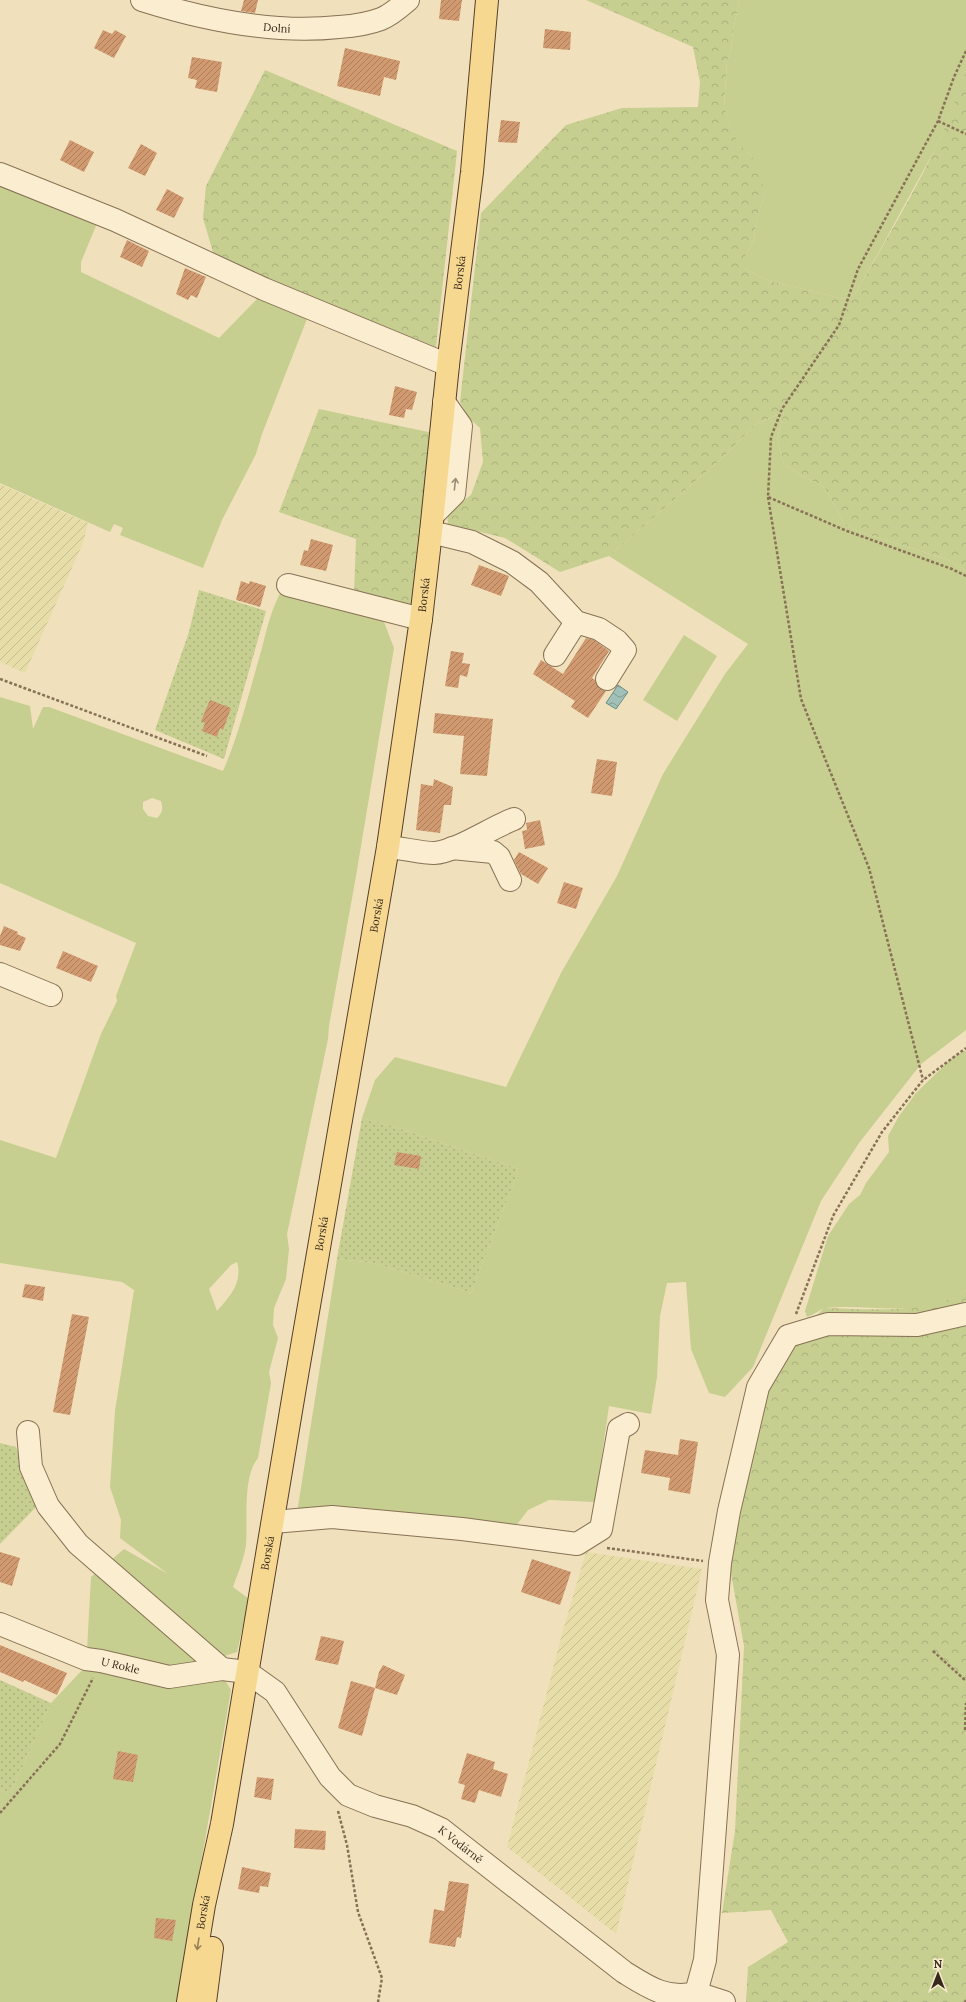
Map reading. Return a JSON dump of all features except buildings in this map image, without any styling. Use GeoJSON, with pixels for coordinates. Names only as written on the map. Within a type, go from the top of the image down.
{"type":"FeatureCollection","features":[{"type":"Feature","properties":{"kind":"main road","name":"Borská"},"geometry":{"type":"LineString","coordinates":[[188,2002],[204,1905],[222,1824],[388,847],[421,619],[448,365],[472,172],[487,0]]}},
{"type":"Feature","properties":{"kind":"main road","name":"Borská"},"geometry":{"type":"LineString","coordinates":[[204,2002],[217,1903],[222,1824]]}},
{"type":"Feature","properties":{"kind":"street","name":"Dolní"},"geometry":{"type":"LineString","coordinates":[[142,0],[182,12],[220,20],[296,30],[357,25],[381,19],[408,0]]}},
{"type":"Feature","properties":{"kind":"street"},"geometry":{"type":"LineString","coordinates":[[0,174],[115,220],[264,288],[448,365]]}},
{"type":"Feature","properties":{"kind":"street"},"geometry":{"type":"LineString","coordinates":[[432,523],[512,562],[539,582],[576,622],[599,629],[625,650],[607,679]]}},
{"type":"Feature","properties":{"kind":"street"},"geometry":{"type":"LineString","coordinates":[[288,585],[421,619]]}},
{"type":"Feature","properties":{"kind":"street"},"geometry":{"type":"LineString","coordinates":[[556,655],[576,622]]}},
{"type":"Feature","properties":{"kind":"street"},"geometry":{"type":"LineString","coordinates":[[388,847],[435,853],[452,848],[497,825],[514,819]]}},
{"type":"Feature","properties":{"kind":"street"},"geometry":{"type":"LineString","coordinates":[[452,848],[493,852],[499,857],[510,880]]}},
{"type":"Feature","properties":{"kind":"street"},"geometry":{"type":"LineString","coordinates":[[0,974],[51,995]]}},
{"type":"Feature","properties":{"kind":"street"},"geometry":{"type":"LineString","coordinates":[[724,2002],[696,1993],[705,1960],[728,1655],[717,1600],[720,1563],[729,1511],[758,1387],[788,1336],[828,1324],[917,1325],[966,1314]]}},
{"type":"Feature","properties":{"kind":"street"},"geometry":{"type":"LineString","coordinates":[[273,1522],[332,1517],[462,1529],[577,1544],[601,1529],[619,1429],[628,1424]]}},
{"type":"Feature","properties":{"kind":"street"},"geometry":{"type":"LineString","coordinates":[[28,1432],[31,1467],[48,1506],[78,1544],[222,1669]]}},
{"type":"Feature","properties":{"kind":"street","name":"U Rokle"},"geometry":{"type":"LineString","coordinates":[[0,1624],[86,1659],[101,1661],[169,1677],[222,1669],[247,1672]]}},
{"type":"Feature","properties":{"kind":"street","name":"K Vodárně"},"geometry":{"type":"LineString","coordinates":[[247,1672],[275,1692],[330,1777],[348,1795],[374,1806],[412,1816],[439,1834],[624,1972],[656,1991],[683,1996],[696,1993]]}},
{"type":"Feature","properties":{"kind":"path"},"geometry":{"type":"LineString","coordinates":[[923,1080],[869,868],[801,699],[768,497],[770,437],[782,409],[839,325],[858,269],[938,121],[954,77],[966,50]]}},
{"type":"Feature","properties":{"kind":"path"},"geometry":{"type":"LineString","coordinates":[[938,121],[966,134]]}},
{"type":"Feature","properties":{"kind":"path"},"geometry":{"type":"LineString","coordinates":[[768,497],[847,531],[952,569],[966,576]]}},
{"type":"Feature","properties":{"kind":"path"},"geometry":{"type":"LineString","coordinates":[[0,679],[207,756]]}},
{"type":"Feature","properties":{"kind":"path"},"geometry":{"type":"LineString","coordinates":[[788,1336],[833,1216],[882,1132],[923,1080],[966,1048]]}},
{"type":"Feature","properties":{"kind":"path"},"geometry":{"type":"LineString","coordinates":[[577,1544],[720,1563]]}},
{"type":"Feature","properties":{"kind":"path"},"geometry":{"type":"LineString","coordinates":[[933,1651],[966,1681]]}},
{"type":"Feature","properties":{"kind":"path"},"geometry":{"type":"LineString","coordinates":[[0,1813],[60,1744],[101,1661]]}},
{"type":"Feature","properties":{"kind":"path"},"geometry":{"type":"LineString","coordinates":[[965,1730],[966,1703]]}},
{"type":"Feature","properties":{"kind":"path"},"geometry":{"type":"LineString","coordinates":[[338,1807],[347,1844],[358,1912],[382,1978],[378,2002]]}},
{"type":"Feature","properties":{"kind":"shaded area"},"geometry":{"type":"Polygon","coordinates":[[[0,484],[88,523],[83,543],[25,673],[0,662],[0,484]]]}},
{"type":"Feature","properties":{"kind":"shaded area"},"geometry":{"type":"Polygon","coordinates":[[[586,1552],[702,1569],[616,1934],[507,1847],[563,1630],[586,1552]]]}},
{"type":"Feature","properties":{"kind":"green space"},"geometry":{"type":"Polygon","coordinates":[[[586,0],[740,0],[733,29],[731,49],[727,61],[724,107],[738,143],[752,157],[761,172],[764,196],[756,223],[754,240],[745,257],[745,269],[769,281],[844,299],[855,294],[917,185],[944,128],[966,70],[966,570],[946,559],[860,532],[845,525],[825,488],[784,465],[777,440],[784,412],[756,424],[721,459],[609,556],[560,572],[505,538],[448,524],[447,512],[471,495],[483,462],[480,428],[469,418],[460,402],[481,213],[566,125],[622,108],[698,107],[700,82],[693,47],[586,0]]]}},
{"type":"Feature","properties":{"kind":"green space"},"geometry":{"type":"Polygon","coordinates":[[[740,0],[966,0],[966,70],[958,97],[935,149],[881,248],[855,294],[844,299],[769,281],[745,269],[745,257],[754,240],[756,223],[764,196],[752,157],[738,144],[724,107],[727,61],[731,49],[733,29],[740,0]]]}},
{"type":"Feature","properties":{"kind":"green space"},"geometry":{"type":"Polygon","coordinates":[[[265,70],[457,151],[436,347],[215,259],[203,218],[206,186],[265,70]]]}},
{"type":"Feature","properties":{"kind":"green space"},"geometry":{"type":"Polygon","coordinates":[[[0,181],[76,216],[81,214],[98,221],[81,262],[81,272],[219,338],[259,297],[307,319],[262,434],[256,454],[222,520],[203,568],[120,535],[123,528],[114,524],[110,532],[0,483],[0,181]]]}},
{"type":"Feature","properties":{"kind":"green space"},"geometry":{"type":"Polygon","coordinates":[[[319,409],[433,433],[413,611],[354,594],[356,539],[279,512],[319,409]]]}},
{"type":"Feature","properties":{"kind":"green space"},"geometry":{"type":"Polygon","coordinates":[[[784,412],[777,440],[784,465],[825,488],[845,525],[860,532],[946,559],[966,570],[966,1030],[921,1064],[859,1143],[821,1201],[753,1367],[725,1397],[709,1393],[691,1349],[686,1282],[667,1283],[660,1316],[657,1377],[651,1414],[609,1406],[595,1502],[549,1500],[528,1510],[515,1527],[297,1513],[337,1259],[374,1263],[471,1293],[519,1169],[392,1126],[362,1118],[375,1080],[395,1057],[506,1087],[561,973],[617,876],[663,774],[725,674],[748,644],[609,556],[721,459],[756,424],[784,412]]]}},
{"type":"Feature","properties":{"kind":"green space"},"geometry":{"type":"Polygon","coordinates":[[[199,590],[266,611],[224,759],[155,730],[189,632],[199,590]]]}},
{"type":"Feature","properties":{"kind":"green space"},"geometry":{"type":"Polygon","coordinates":[[[282,590],[384,622],[394,648],[328,1039],[287,1234],[289,1249],[286,1279],[274,1308],[273,1325],[278,1338],[269,1372],[271,1383],[258,1458],[253,1466],[248,1488],[246,1545],[241,1566],[233,1587],[249,1599],[237,1652],[193,1666],[165,1669],[87,1650],[91,1577],[124,1549],[168,1574],[120,1538],[121,1520],[110,1487],[115,1411],[134,1290],[122,1282],[0,1263],[0,1140],[56,1158],[101,1034],[117,1001],[116,996],[136,943],[0,883],[0,697],[30,706],[33,729],[43,707],[49,707],[223,771],[240,726],[270,618],[275,603],[282,590]],[[152,798],[143,802],[143,809],[148,816],[157,818],[162,810],[161,801],[152,798]],[[237,1262],[231,1265],[209,1289],[217,1311],[231,1294],[237,1283],[237,1262]]]}},
{"type":"Feature","properties":{"kind":"green space"},"geometry":{"type":"Polygon","coordinates":[[[684,635],[717,656],[677,721],[643,700],[684,635]]]}},
{"type":"Feature","properties":{"kind":"green space"},"geometry":{"type":"Polygon","coordinates":[[[966,1050],[966,1290],[951,1299],[935,1305],[917,1308],[826,1308],[807,1317],[805,1311],[828,1236],[849,1204],[860,1195],[866,1183],[889,1152],[888,1136],[899,1116],[916,1093],[952,1058],[966,1050]]]}},
{"type":"Feature","properties":{"kind":"green space"},"geometry":{"type":"Polygon","coordinates":[[[362,1118],[392,1126],[519,1169],[471,1293],[374,1263],[337,1259],[362,1118]]]}},
{"type":"Feature","properties":{"kind":"green space"},"geometry":{"type":"Polygon","coordinates":[[[966,1290],[966,2002],[746,2002],[748,1967],[788,1942],[771,1910],[722,1913],[735,1831],[744,1646],[729,1562],[767,1391],[809,1323],[824,1308],[898,1309],[918,1307],[936,1304],[953,1298],[966,1290]]]}},
{"type":"Feature","properties":{"kind":"green space"},"geometry":{"type":"Polygon","coordinates":[[[0,1443],[16,1447],[39,1504],[0,1544],[0,1443]]]}},
{"type":"Feature","properties":{"kind":"green space"},"geometry":{"type":"Polygon","coordinates":[[[86,1666],[170,1688],[223,1677],[231,1690],[177,2002],[0,2002],[0,1790],[10,1794],[51,1703],[86,1666]]]}},
{"type":"Feature","properties":{"kind":"green space"},"geometry":{"type":"Polygon","coordinates":[[[0,1680],[51,1703],[10,1794],[0,1790],[0,1680]]]}},
{"type":"Feature","properties":{"kind":"water"},"geometry":{"type":"Polygon","coordinates":[[[618,685],[628,692],[616,709],[606,703],[618,685]]]}}]}
